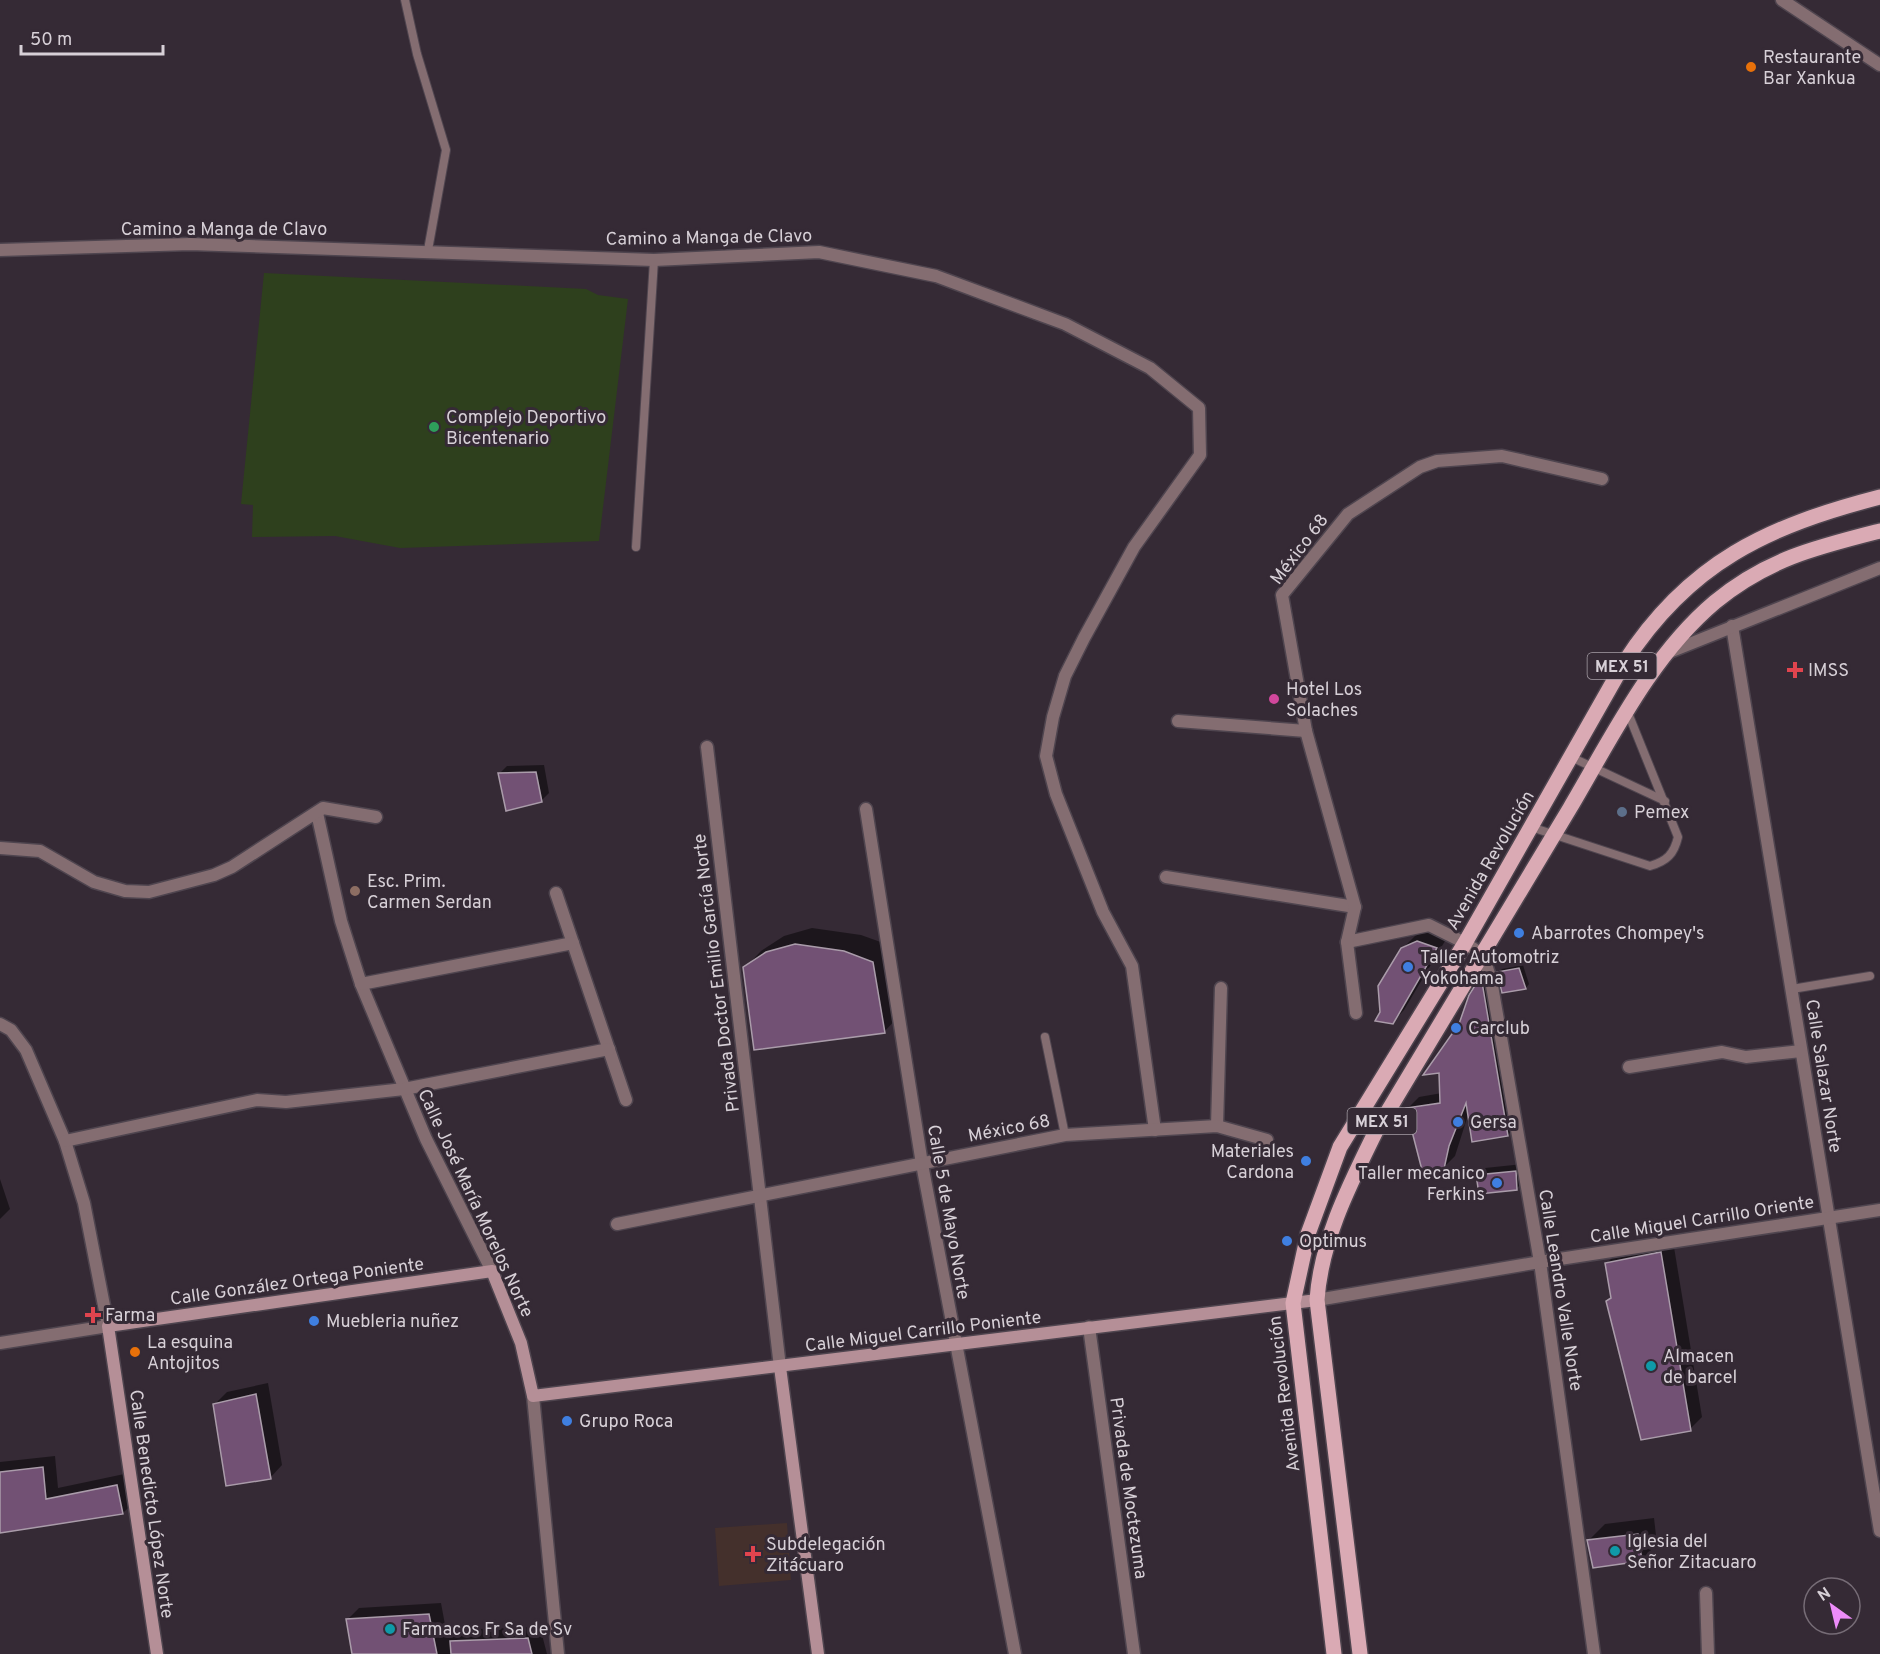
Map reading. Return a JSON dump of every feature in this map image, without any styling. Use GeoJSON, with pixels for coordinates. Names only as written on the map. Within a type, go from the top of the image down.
{"type":"FeatureCollection","features":[{"type":"Feature","properties":{"kind":"main road","name":"Avenida Revolución"},"geometry":{"type":"LineString","coordinates":[[1334,1654],[1293,1303],[1308,1234],[1340,1147],[1466,943],[1635,646],[1650,626],[1683,591],[1725,559],[1769,533],[1819,513],[1880,497]]}},
{"type":"Feature","properties":{"kind":"main road","name":"MEX 51"},"geometry":{"type":"LineString","coordinates":[[1360,1654],[1317,1300],[1318,1285],[1334,1224],[1355,1173],[1376,1131],[1628,713],[1667,653],[1691,623],[1717,601],[1769,567],[1815,547],[1880,531]]}},
{"type":"Feature","properties":{"kind":"street"},"geometry":{"type":"LineString","coordinates":[[1782,0],[1880,65]]}},
{"type":"Feature","properties":{"kind":"street","name":"Camino a Manga de Clavo"},"geometry":{"type":"LineString","coordinates":[[0,250],[189,244],[428,250],[654,260],[819,252],[936,276],[1074,329],[1150,368],[1199,408],[1200,455],[1134,547],[1065,675],[1053,717],[1046,756],[1056,794],[1099,902],[1132,966],[1155,1130]]}},
{"type":"Feature","properties":{"kind":"street","name":"México 68"},"geometry":{"type":"LineString","coordinates":[[1356,1012],[1347,942],[1355,907],[1306,730],[1282,595],[1348,514],[1404,475],[1437,461],[1502,456],[1602,479]]}},
{"type":"Feature","properties":{"kind":"street"},"geometry":{"type":"LineString","coordinates":[[1667,653],[1880,568]]}},
{"type":"Feature","properties":{"kind":"street","name":"Calle Salazar Norte"},"geometry":{"type":"LineString","coordinates":[[1732,626],[1880,1531]]}},
{"type":"Feature","properties":{"kind":"street"},"geometry":{"type":"LineString","coordinates":[[1178,721],[1306,730]]}},
{"type":"Feature","properties":{"kind":"street","name":"Privada Doctor Emilio García Norte"},"geometry":{"type":"LineString","coordinates":[[707,747],[780,1367]]}},
{"type":"Feature","properties":{"kind":"street"},"geometry":{"type":"LineString","coordinates":[[0,848],[40,851],[94,882],[125,891],[149,892],[214,875],[232,867],[323,808],[376,817]]}},
{"type":"Feature","properties":{"kind":"street","name":"Calle 5 de Mayo Norte"},"geometry":{"type":"LineString","coordinates":[[866,809],[922,1164],[1015,1654]]}},
{"type":"Feature","properties":{"kind":"street","name":"Calle José María Morelos Norte"},"geometry":{"type":"LineString","coordinates":[[317,813],[341,921],[361,984],[404,1089],[492,1271],[521,1343],[533,1396],[558,1654]]}},
{"type":"Feature","properties":{"kind":"street"},"geometry":{"type":"LineString","coordinates":[[1166,877],[1355,907]]}},
{"type":"Feature","properties":{"kind":"street"},"geometry":{"type":"LineString","coordinates":[[556,893],[626,1100]]}},
{"type":"Feature","properties":{"kind":"street"},"geometry":{"type":"LineString","coordinates":[[1347,942],[1429,925],[1466,943],[1483,955]]}},
{"type":"Feature","properties":{"kind":"street"},"geometry":{"type":"LineString","coordinates":[[361,984],[573,943]]}},
{"type":"Feature","properties":{"kind":"street","name":"Calle Leandro Valle Norte"},"geometry":{"type":"LineString","coordinates":[[1483,955],[1491,980],[1540,1262],[1594,1654]]}},
{"type":"Feature","properties":{"kind":"street"},"geometry":{"type":"LineString","coordinates":[[1217,1126],[1221,987]]}},
{"type":"Feature","properties":{"kind":"street","name":"Calle Benedicto López Norte"},"geometry":{"type":"LineString","coordinates":[[0,1024],[11,1030],[26,1050],[65,1141],[84,1203],[108,1326],[157,1654]]}},
{"type":"Feature","properties":{"kind":"street"},"geometry":{"type":"LineString","coordinates":[[65,1141],[257,1100],[286,1102],[404,1089],[609,1049]]}},
{"type":"Feature","properties":{"kind":"street"},"geometry":{"type":"LineString","coordinates":[[1629,1067],[1722,1052],[1746,1057],[1801,1051]]}},
{"type":"Feature","properties":{"kind":"street","name":"México 68"},"geometry":{"type":"LineString","coordinates":[[617,1224],[1065,1135],[1217,1126],[1267,1140]]}},
{"type":"Feature","properties":{"kind":"street","name":"Calle Miguel Carrillo Oriente"},"geometry":{"type":"LineString","coordinates":[[1317,1300],[1540,1262],[1880,1210]]}},
{"type":"Feature","properties":{"kind":"street","name":"Calle González Ortega Poniente"},"geometry":{"type":"LineString","coordinates":[[0,1343],[492,1271]]}},
{"type":"Feature","properties":{"kind":"street","name":"Calle Miguel Carrillo Poniente"},"geometry":{"type":"LineString","coordinates":[[533,1396],[1317,1300]]}},
{"type":"Feature","properties":{"kind":"street","name":"Privada de Moctezuma"},"geometry":{"type":"LineString","coordinates":[[1089,1327],[1134,1654]]}},
{"type":"Feature","properties":{"kind":"street"},"geometry":{"type":"LineString","coordinates":[[780,1367],[818,1654]]}},
{"type":"Feature","properties":{"kind":"street"},"geometry":{"type":"LineString","coordinates":[[1706,1593],[1708,1654]]}},
{"type":"Feature","properties":{"kind":"lane"},"geometry":{"type":"LineString","coordinates":[[405,0],[417,54],[446,150],[428,250]]}},
{"type":"Feature","properties":{"kind":"lane"},"geometry":{"type":"LineString","coordinates":[[636,547],[654,260]]}},
{"type":"Feature","properties":{"kind":"lane"},"geometry":{"type":"LineString","coordinates":[[1532,827],[1553,836],[1650,866],[1663,862],[1675,850],[1677,837],[1665,801],[1628,713]]}},
{"type":"Feature","properties":{"kind":"lane"},"geometry":{"type":"LineString","coordinates":[[1571,757],[1665,801]]}},
{"type":"Feature","properties":{"kind":"lane"},"geometry":{"type":"LineString","coordinates":[[1792,989],[1870,976]]}},
{"type":"Feature","properties":{"kind":"lane"},"geometry":{"type":"LineString","coordinates":[[1045,1037],[1065,1135]]}},
{"type":"Feature","properties":{"kind":"shaded area","name":"Subdelegación Zitácuaro"},"geometry":{"type":"Polygon","coordinates":[[[787,1523],[791,1580],[719,1586],[715,1528],[787,1523]]]}},
{"type":"Feature","properties":{"kind":"green space","name":"Complejo Deportivo Bicentenario"},"geometry":{"type":"Polygon","coordinates":[[[264,273],[586,289],[598,295],[628,299],[599,541],[400,548],[335,536],[252,537],[253,505],[241,504],[264,273]]]}},
{"type":"Feature","properties":{"kind":"building"},"geometry":{"type":"Polygon","coordinates":[[[536,772],[542,802],[506,811],[498,773],[536,772]]]}},
{"type":"Feature","properties":{"kind":"building","name":"Taller Automotriz Yokohama"},"geometry":{"type":"Polygon","coordinates":[[[1417,941],[1437,948],[1393,1024],[1375,1021],[1380,1012],[1378,986],[1401,948],[1417,941]]]}},
{"type":"Feature","properties":{"kind":"building"},"geometry":{"type":"Polygon","coordinates":[[[795,944],[844,951],[873,962],[885,1033],[754,1050],[743,967],[766,952],[795,944]]]}},
{"type":"Feature","properties":{"kind":"building"},"geometry":{"type":"Polygon","coordinates":[[[1519,968],[1526,989],[1502,993],[1497,972],[1519,968]]]}},
{"type":"Feature","properties":{"kind":"building"},"geometry":{"type":"Polygon","coordinates":[[[1481,976],[1508,1136],[1472,1142],[1466,1103],[1449,1146],[1444,1169],[1423,1174],[1406,1108],[1440,1103],[1439,1073],[1423,1075],[1459,1024],[1469,995],[1481,976]]]}},
{"type":"Feature","properties":{"kind":"building","name":"Taller mecanico Ferkins"},"geometry":{"type":"Polygon","coordinates":[[[1516,1171],[1517,1190],[1479,1194],[1476,1175],[1516,1171]]]}},
{"type":"Feature","properties":{"kind":"building","name":"Almacen de barcel"},"geometry":{"type":"Polygon","coordinates":[[[1661,1252],[1691,1431],[1641,1440],[1606,1301],[1611,1298],[1605,1263],[1661,1252]]]}},
{"type":"Feature","properties":{"kind":"building"},"geometry":{"type":"Polygon","coordinates":[[[256,1394],[271,1479],[226,1486],[213,1404],[256,1394]]]}},
{"type":"Feature","properties":{"kind":"building"},"geometry":{"type":"Polygon","coordinates":[[[43,1467],[46,1499],[117,1485],[123,1514],[0,1533],[0,1472],[43,1467]]]}},
{"type":"Feature","properties":{"kind":"building","name":"Iglesia del Señor Zitacuaro"},"geometry":{"type":"Polygon","coordinates":[[[1638,1534],[1642,1561],[1593,1568],[1587,1540],[1638,1534]]]}},
{"type":"Feature","properties":{"kind":"building","name":"Farmacos Fr Sa de Sv"},"geometry":{"type":"Polygon","coordinates":[[[429,1614],[437,1654],[352,1654],[346,1619],[429,1614]]]}},
{"type":"Feature","properties":{"kind":"building"},"geometry":{"type":"Polygon","coordinates":[[[528,1638],[532,1654],[451,1654],[450,1641],[528,1638]]]}},
{"type":"Feature","properties":{"kind":"place","name":"Restaurante Bar Xankua"},"geometry":{"type":"Point","coordinates":[1751,67]}},
{"type":"Feature","properties":{"kind":"place","name":"Complejo Deportivo Bicentenario"},"geometry":{"type":"Point","coordinates":[434,427]}},
{"type":"Feature","properties":{"kind":"place","name":"IMSS"},"geometry":{"type":"Point","coordinates":[1795,670]}},
{"type":"Feature","properties":{"kind":"place","name":"Hotel Los Solaches"},"geometry":{"type":"Point","coordinates":[1274,699]}},
{"type":"Feature","properties":{"kind":"place","name":"Pemex"},"geometry":{"type":"Point","coordinates":[1622,812]}},
{"type":"Feature","properties":{"kind":"place","name":"Esc. Prim. Carmen Serdan"},"geometry":{"type":"Point","coordinates":[355,891]}},
{"type":"Feature","properties":{"kind":"place","name":"Abarrotes Chompey's"},"geometry":{"type":"Point","coordinates":[1519,933]}},
{"type":"Feature","properties":{"kind":"place","name":"Taller Automotriz Yokohama"},"geometry":{"type":"Point","coordinates":[1408,967]}},
{"type":"Feature","properties":{"kind":"place","name":"Carclub"},"geometry":{"type":"Point","coordinates":[1456,1028]}},
{"type":"Feature","properties":{"kind":"place","name":"Gersa"},"geometry":{"type":"Point","coordinates":[1458,1122]}},
{"type":"Feature","properties":{"kind":"place","name":"Materiales Cardona"},"geometry":{"type":"Point","coordinates":[1306,1161]}},
{"type":"Feature","properties":{"kind":"place","name":"Taller mecanico Ferkins"},"geometry":{"type":"Point","coordinates":[1497,1183]}},
{"type":"Feature","properties":{"kind":"place","name":"Optimus"},"geometry":{"type":"Point","coordinates":[1287,1241]}},
{"type":"Feature","properties":{"kind":"place","name":"Farma"},"geometry":{"type":"Point","coordinates":[93,1315]}},
{"type":"Feature","properties":{"kind":"place","name":"Muebleria nuñez"},"geometry":{"type":"Point","coordinates":[314,1321]}},
{"type":"Feature","properties":{"kind":"place","name":"La esquina Antojitos"},"geometry":{"type":"Point","coordinates":[135,1352]}},
{"type":"Feature","properties":{"kind":"place","name":"Almacen de barcel"},"geometry":{"type":"Point","coordinates":[1651,1366]}},
{"type":"Feature","properties":{"kind":"place","name":"Grupo Roca"},"geometry":{"type":"Point","coordinates":[567,1421]}},
{"type":"Feature","properties":{"kind":"place","name":"Iglesia del Señor Zitacuaro"},"geometry":{"type":"Point","coordinates":[1615,1551]}},
{"type":"Feature","properties":{"kind":"place","name":"Subdelegación Zitácuaro"},"geometry":{"type":"Point","coordinates":[753,1554]}},
{"type":"Feature","properties":{"kind":"place","name":"Farmacos Fr Sa de Sv"},"geometry":{"type":"Point","coordinates":[390,1629]}}]}
